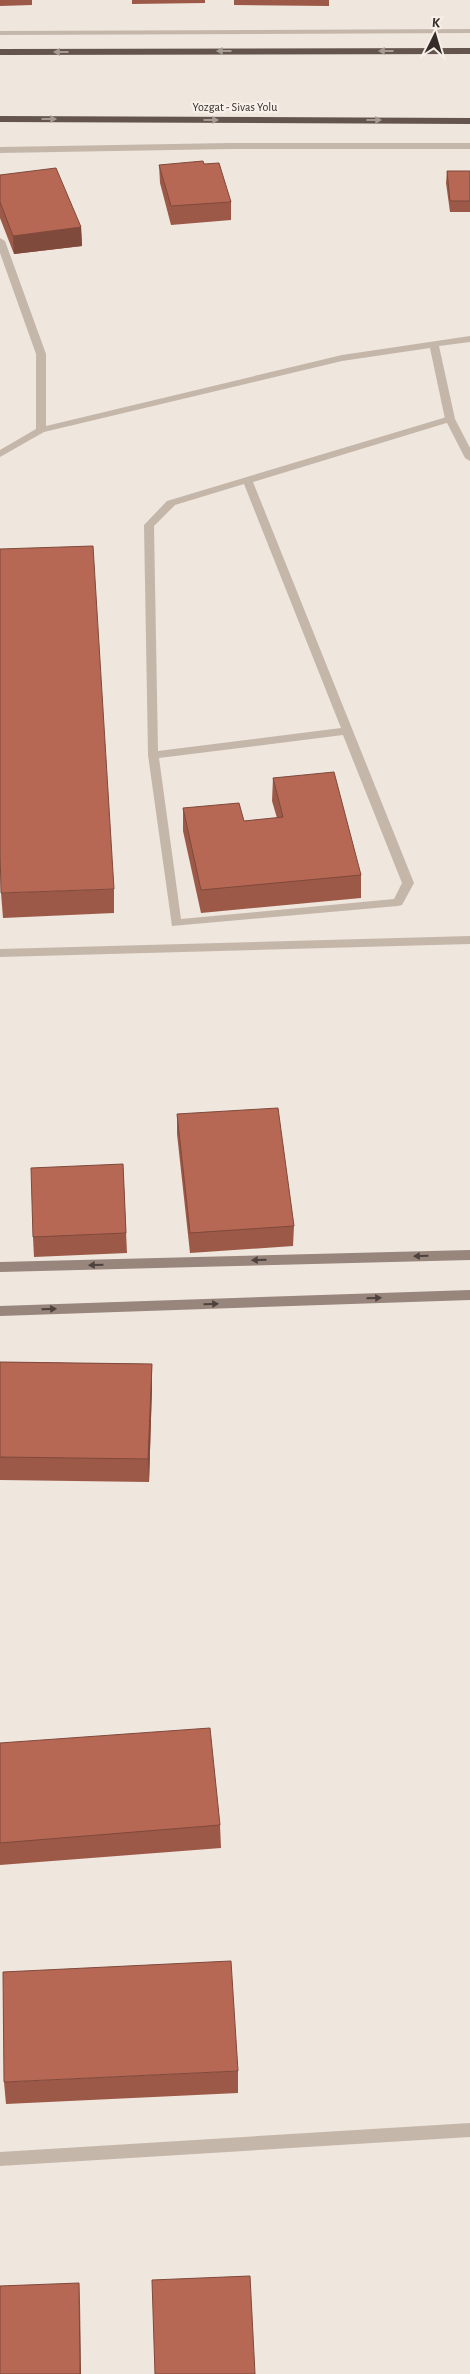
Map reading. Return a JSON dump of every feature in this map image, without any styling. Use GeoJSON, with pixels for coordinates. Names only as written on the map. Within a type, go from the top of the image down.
{"type":"FeatureCollection","features":[{"type":"Feature","properties":{"kind":"highway"},"geometry":{"type":"LineString","coordinates":[[0,52],[470,51]]}},
{"type":"Feature","properties":{"kind":"highway","name":"Yozgat - Sivas Yolu"},"geometry":{"type":"LineString","coordinates":[[0,119],[470,121]]}},
{"type":"Feature","properties":{"kind":"main road"},"geometry":{"type":"LineString","coordinates":[[0,1267],[470,1254]]}},
{"type":"Feature","properties":{"kind":"main road"},"geometry":{"type":"LineString","coordinates":[[0,1310],[470,1295]]}},
{"type":"Feature","properties":{"kind":"street"},"geometry":{"type":"LineString","coordinates":[[0,33],[470,31]]}},
{"type":"Feature","properties":{"kind":"street"},"geometry":{"type":"LineString","coordinates":[[0,150],[230,146],[470,146]]}},
{"type":"Feature","properties":{"kind":"street"},"geometry":{"type":"LineString","coordinates":[[0,241],[41,354],[41,430]]}},
{"type":"Feature","properties":{"kind":"street"},"geometry":{"type":"LineString","coordinates":[[0,454],[41,430],[342,358],[470,339]]}},
{"type":"Feature","properties":{"kind":"street"},"geometry":{"type":"LineString","coordinates":[[434,344],[450,419],[470,458]]}},
{"type":"Feature","properties":{"kind":"street"},"geometry":{"type":"LineString","coordinates":[[247,480],[408,883],[398,902],[176,923],[153,756],[149,525],[171,503],[247,480],[450,419]]}},
{"type":"Feature","properties":{"kind":"street"},"geometry":{"type":"LineString","coordinates":[[153,756],[347,731]]}},
{"type":"Feature","properties":{"kind":"street"},"geometry":{"type":"LineString","coordinates":[[0,953],[470,940]]}},
{"type":"Feature","properties":{"kind":"street"},"geometry":{"type":"LineString","coordinates":[[0,2159],[470,2130]]}},
{"type":"Feature","properties":{"kind":"building"},"geometry":{"type":"Polygon","coordinates":[[[203,161],[204,164],[219,163],[231,202],[171,206],[159,165],[203,161]]]}},
{"type":"Feature","properties":{"kind":"building"},"geometry":{"type":"Polygon","coordinates":[[[56,168],[81,227],[13,236],[0,202],[0,175],[56,168]]]}},
{"type":"Feature","properties":{"kind":"building"},"geometry":{"type":"Polygon","coordinates":[[[447,171],[470,171],[470,201],[450,201],[447,171]]]}},
{"type":"Feature","properties":{"kind":"building"},"geometry":{"type":"Polygon","coordinates":[[[93,546],[114,889],[1,893],[0,549],[93,546]]]}},
{"type":"Feature","properties":{"kind":"building"},"geometry":{"type":"Polygon","coordinates":[[[334,772],[361,875],[201,890],[183,808],[239,803],[244,821],[283,817],[273,778],[334,772]]]}},
{"type":"Feature","properties":{"kind":"building"},"geometry":{"type":"Polygon","coordinates":[[[278,1108],[294,1226],[190,1233],[177,1114],[278,1108]]]}},
{"type":"Feature","properties":{"kind":"building"},"geometry":{"type":"Polygon","coordinates":[[[123,1164],[126,1233],[33,1237],[31,1168],[123,1164]]]}},
{"type":"Feature","properties":{"kind":"building"},"geometry":{"type":"Polygon","coordinates":[[[0,1362],[152,1364],[148,1459],[0,1457],[0,1362]]]}},
{"type":"Feature","properties":{"kind":"building"},"geometry":{"type":"Polygon","coordinates":[[[210,1728],[220,1825],[0,1843],[0,1743],[210,1728]]]}},
{"type":"Feature","properties":{"kind":"building"},"geometry":{"type":"Polygon","coordinates":[[[231,1961],[238,2071],[4,2082],[3,1972],[231,1961]]]}},
{"type":"Feature","properties":{"kind":"building"},"geometry":{"type":"Polygon","coordinates":[[[250,2276],[255,2374],[155,2374],[152,2280],[250,2276]]]}},
{"type":"Feature","properties":{"kind":"building"},"geometry":{"type":"Polygon","coordinates":[[[79,2283],[80,2374],[0,2374],[0,2286],[79,2283]]]}}]}
